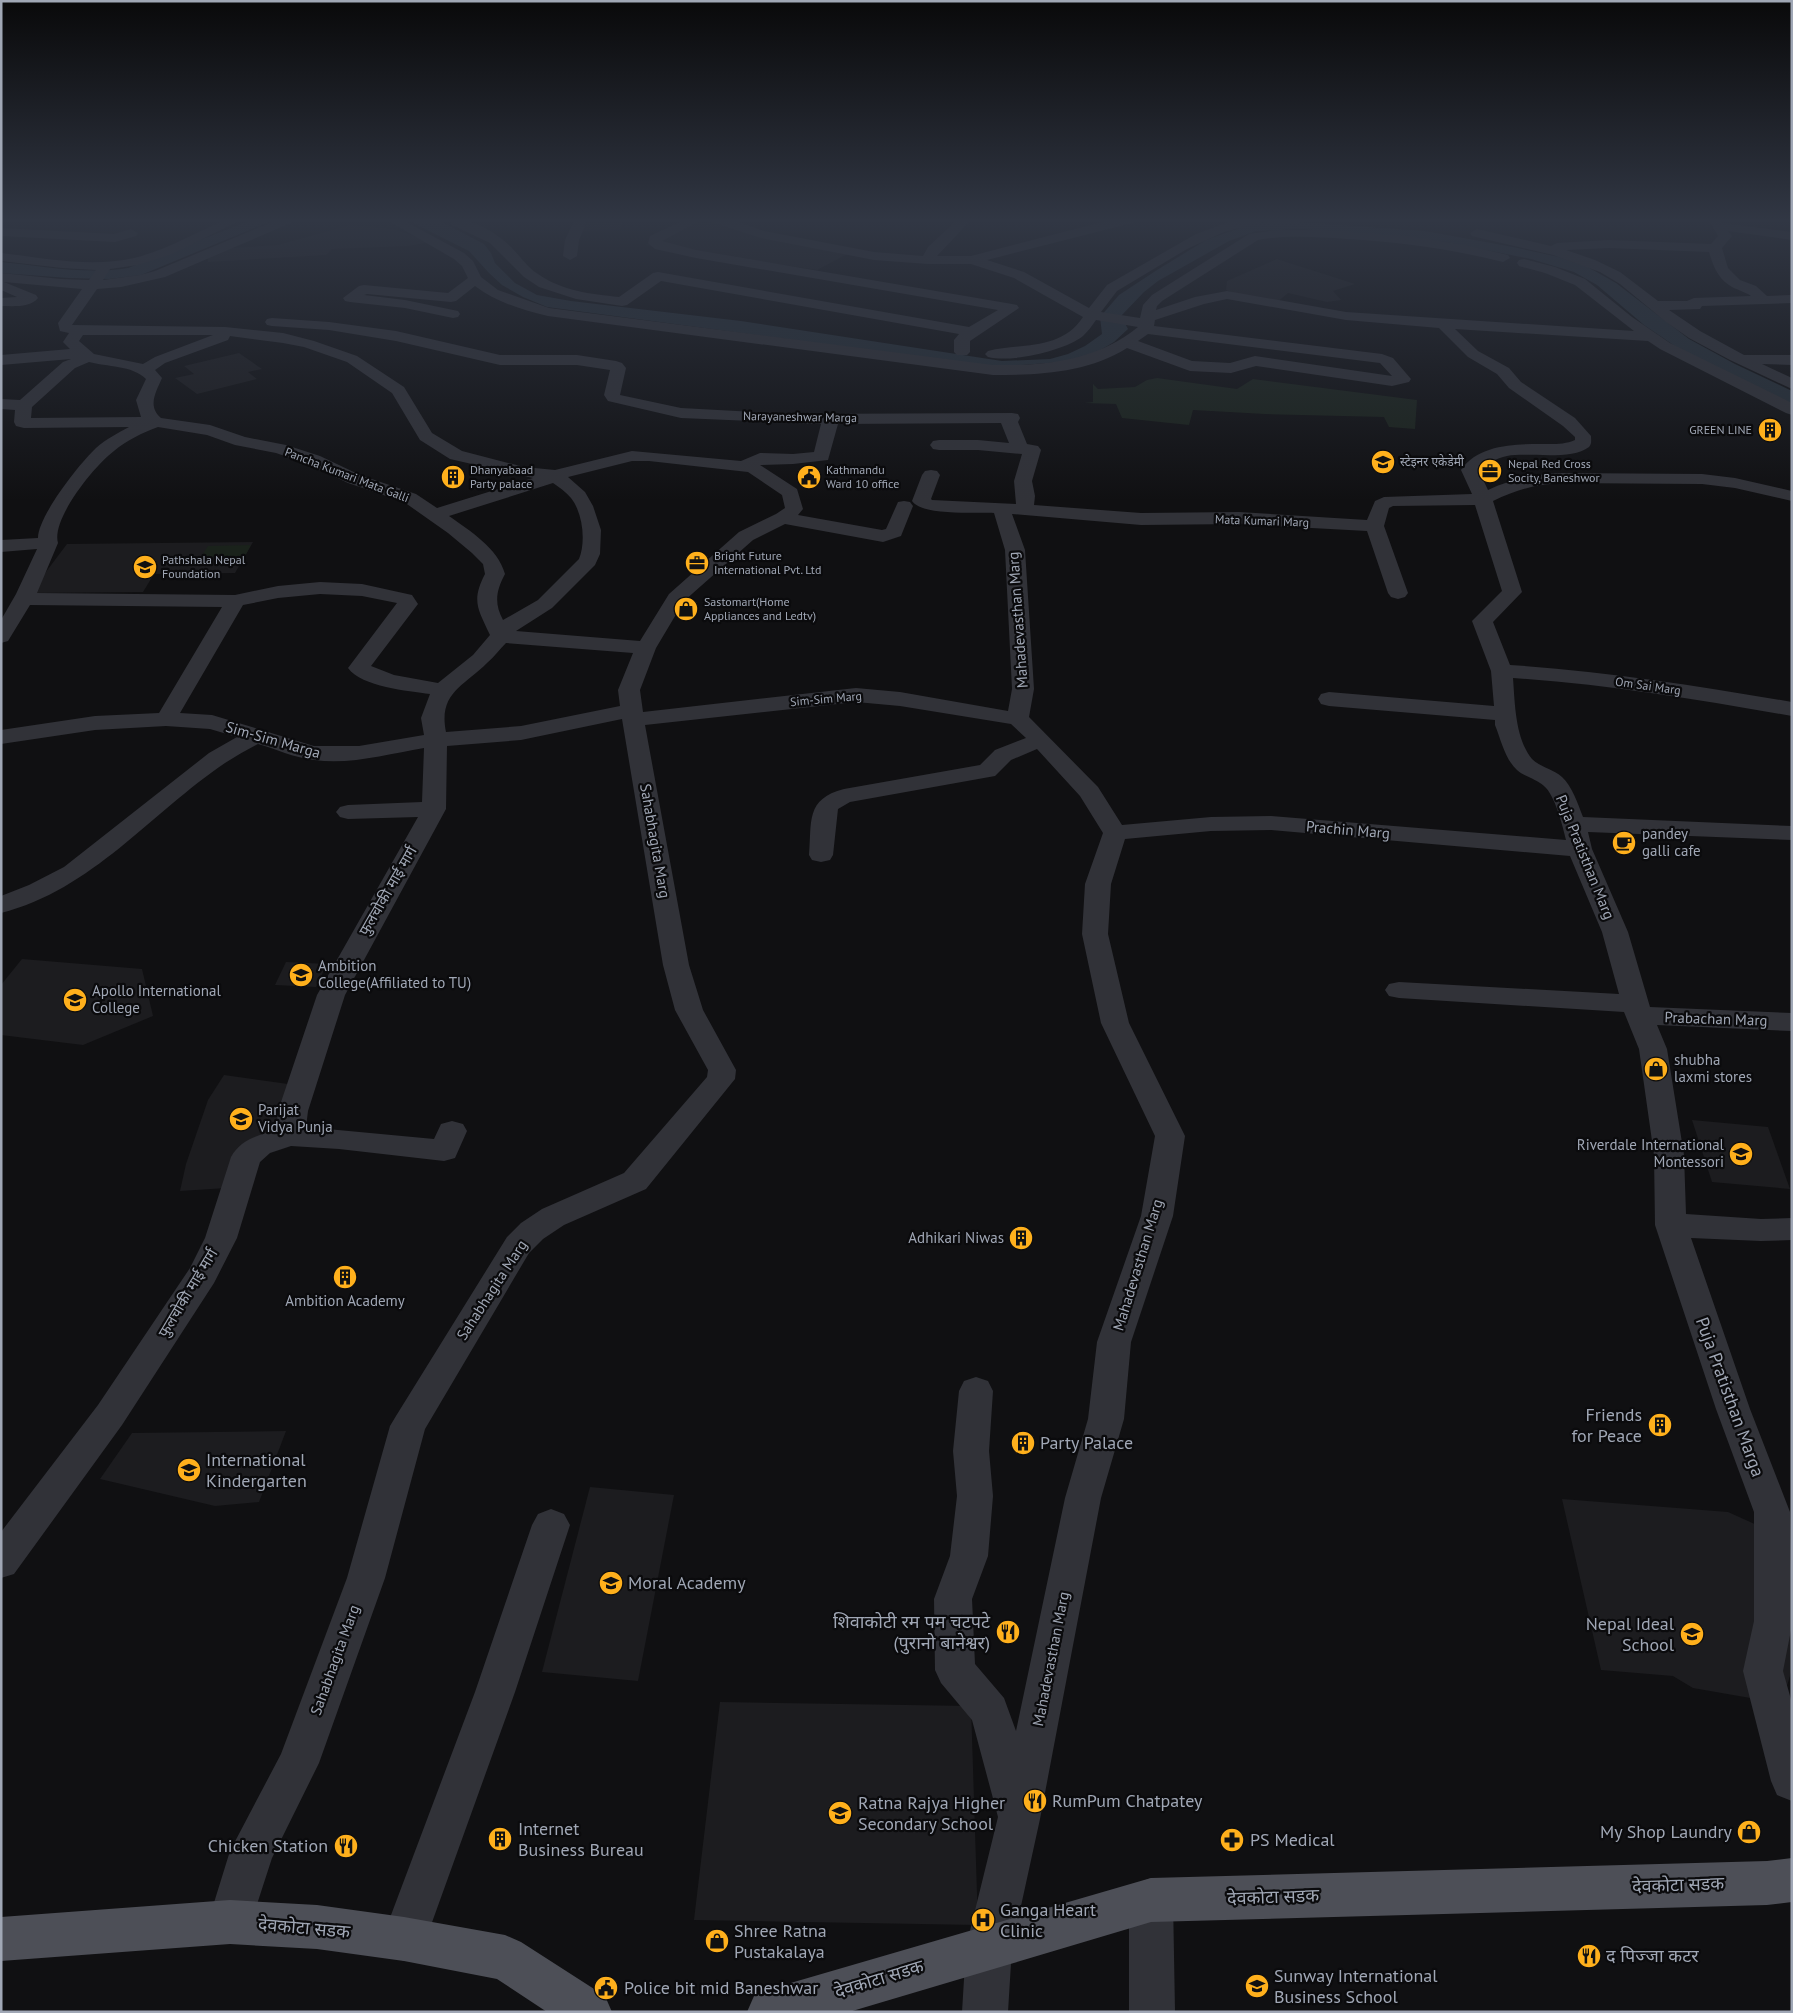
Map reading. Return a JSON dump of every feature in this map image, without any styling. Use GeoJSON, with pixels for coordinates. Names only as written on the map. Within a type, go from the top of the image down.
{"type":"FeatureCollection","features":[{"type":"Feature","properties":{"kind":"main road","name":"देवकोटा सडक"},"geometry":{"type":"LineString","coordinates":[[770,2012],[989,1946],[1151,1900],[1766,1883],[1792,1880]]}},
{"type":"Feature","properties":{"kind":"main road","name":"देवकोटा सडक"},"geometry":{"type":"LineString","coordinates":[[1,1938],[230,1922],[317,1927],[404,1939],[505,1958],[590,2012]]}},
{"type":"Feature","properties":{"kind":"street"},"geometry":{"type":"LineString","coordinates":[[22,599],[235,601],[266,593],[329,586],[374,591],[405,599],[408,604],[359,668],[368,674],[396,682],[442,690],[480,658],[512,622],[545,604],[552,598],[588,561],[592,553],[592,531],[581,498],[554,475],[524,472],[456,455],[426,436],[398,390],[352,359],[291,340],[225,331],[79,330],[65,328],[65,323],[72,313]]}},
{"type":"Feature","properties":{"kind":"street"},"geometry":{"type":"LineString","coordinates":[[448,313],[453,314]]}},
{"type":"Feature","properties":{"kind":"street"},"geometry":{"type":"LineString","coordinates":[[555,313],[993,370],[1046,369],[1099,356],[1125,343],[1144,323],[1168,313]]}},
{"type":"Feature","properties":{"kind":"street"},"geometry":{"type":"LineString","coordinates":[[864,313],[971,332]]}},
{"type":"Feature","properties":{"kind":"street"},"geometry":{"type":"LineString","coordinates":[[962,352],[962,340],[971,332],[1004,313]]}},
{"type":"Feature","properties":{"kind":"street"},"geometry":{"type":"LineString","coordinates":[[1088,313],[1094,316],[1382,359],[1388,361],[1403,379],[1392,381],[1255,361],[1231,368],[1190,366],[1143,347],[1125,343]]}},
{"type":"Feature","properties":{"kind":"street"},"geometry":{"type":"LineString","coordinates":[[918,346],[962,352],[998,354],[1048,346],[1074,335],[1084,327],[1095,313]]}},
{"type":"Feature","properties":{"kind":"street"},"geometry":{"type":"LineString","coordinates":[[1144,323],[1147,313]]}},
{"type":"Feature","properties":{"kind":"street"},"geometry":{"type":"LineString","coordinates":[[1329,313],[1443,324],[1651,337]]}},
{"type":"Feature","properties":{"kind":"street"},"geometry":{"type":"LineString","coordinates":[[1620,313],[1651,337],[1700,365],[1792,410]]}},
{"type":"Feature","properties":{"kind":"street"},"geometry":{"type":"LineString","coordinates":[[1666,313],[1694,334],[1741,360],[1792,384]]}},
{"type":"Feature","properties":{"kind":"street","name":"Narayaneshwar Marga"},"geometry":{"type":"LineString","coordinates":[[239,333],[254,323],[329,326],[396,336],[500,360],[577,360],[618,368],[612,395],[620,400],[681,413],[794,419],[1012,418],[1010,421],[1020,449]]}},
{"type":"Feature","properties":{"kind":"street","name":"Puja Pratisthan Marg"},"geometry":{"type":"LineString","coordinates":[[1443,324],[1463,346],[1503,371],[1515,385],[1562,416],[1583,436],[1584,443],[1574,448],[1506,450],[1476,464],[1470,470],[1483,499],[1512,592],[1482,621],[1502,671],[1506,725],[1518,756],[1526,766],[1554,782],[1562,795],[1574,824],[1580,850],[1615,932],[1638,1010]]}},
{"type":"Feature","properties":{"kind":"street"},"geometry":{"type":"LineString","coordinates":[[79,330],[71,342],[85,355]]}},
{"type":"Feature","properties":{"kind":"street"},"geometry":{"type":"LineString","coordinates":[[145,369],[160,360],[239,333]]}},
{"type":"Feature","properties":{"kind":"street"},"geometry":{"type":"LineString","coordinates":[[1,404],[24,405],[61,373],[64,368],[85,355]]}},
{"type":"Feature","properties":{"kind":"street"},"geometry":{"type":"LineString","coordinates":[[1,360],[85,355],[145,369],[154,378],[144,400],[148,414],[156,422],[133,431],[102,452],[77,482],[54,516],[47,536],[49,543],[1,637]]}},
{"type":"Feature","properties":{"kind":"street"},"geometry":{"type":"LineString","coordinates":[[1741,360],[1754,358],[1792,360]]}},
{"type":"Feature","properties":{"kind":"street","name":"Pancha Kumari Mata Galli"},"geometry":{"type":"LineString","coordinates":[[24,405],[22,422],[24,423],[156,422],[210,430],[241,441],[280,449],[314,460],[354,479],[410,498],[455,529],[492,562],[495,574],[487,587],[485,605],[501,636]]}},
{"type":"Feature","properties":{"kind":"street"},"geometry":{"type":"LineString","coordinates":[[744,466],[760,458],[822,456],[831,419]]}},
{"type":"Feature","properties":{"kind":"street"},"geometry":{"type":"LineString","coordinates":[[940,445],[978,445],[1020,449]]}},
{"type":"Feature","properties":{"kind":"street","name":"Mahadevasthan Marg"},"geometry":{"type":"LineString","coordinates":[[1020,449],[1032,450],[1023,481],[1026,496],[1013,510],[1023,689],[1030,730]]}},
{"type":"Feature","properties":{"kind":"street"},"geometry":{"type":"LineString","coordinates":[[433,515],[532,485],[554,475],[632,456],[649,456],[754,468],[791,493],[794,509],[783,518]]}},
{"type":"Feature","properties":{"kind":"street","name":"Mata Kumari Marg"},"geometry":{"type":"LineString","coordinates":[[931,475],[921,501],[923,504],[1141,519],[1240,518],[1374,526]]}},
{"type":"Feature","properties":{"kind":"street"},"geometry":{"type":"LineString","coordinates":[[1398,593],[1374,526],[1381,505],[1390,501],[1483,499],[1520,483],[1539,479],[1562,478],[1626,480],[1702,478],[1735,483],[1792,496]]}},
{"type":"Feature","properties":{"kind":"street"},"geometry":{"type":"LineString","coordinates":[[783,518],[883,536],[894,532],[904,506]]}},
{"type":"Feature","properties":{"kind":"street","name":"Sahabhagita Marg"},"geometry":{"type":"LineString","coordinates":[[230,1922],[252,1851],[298,1764],[366,1578],[408,1426],[518,1245],[532,1231],[553,1217],[635,1182],[721,1078],[722,1070],[689,1010],[676,965],[629,690],[646,648],[676,598],[695,579],[718,562],[746,536],[783,518]]}},
{"type":"Feature","properties":{"kind":"street"},"geometry":{"type":"LineString","coordinates":[[1,546],[49,543]]}},
{"type":"Feature","properties":{"kind":"street"},"geometry":{"type":"LineString","coordinates":[[166,719],[235,601]]}},
{"type":"Feature","properties":{"kind":"street"},"geometry":{"type":"LineString","coordinates":[[501,636],[646,648]]}},
{"type":"Feature","properties":{"kind":"street","name":"Om Sai Marg"},"geometry":{"type":"LineString","coordinates":[[1502,671],[1571,675],[1670,688],[1792,708]]}},
{"type":"Feature","properties":{"kind":"street","name":"फुलचोकी माई मार्ग"},"geometry":{"type":"LineString","coordinates":[[1,1562],[110,1415],[203,1274],[221,1238],[246,1157],[259,1146],[290,1136],[294,1111],[331,995],[434,809],[436,740],[432,718],[442,690]]}},
{"type":"Feature","properties":{"kind":"street","name":"Sim-Sim Marg"},"geometry":{"type":"LineString","coordinates":[[632,715],[856,694],[900,699],[1030,730]]}},
{"type":"Feature","properties":{"kind":"street"},"geometry":{"type":"LineString","coordinates":[[1329,699],[1506,714]]}},
{"type":"Feature","properties":{"kind":"street","name":"Sim-Sim Marga"},"geometry":{"type":"LineString","coordinates":[[1,737],[95,723],[166,719],[212,722],[312,754],[329,756],[366,753],[436,740],[504,735],[632,715]]}},
{"type":"Feature","properties":{"kind":"street"},"geometry":{"type":"LineString","coordinates":[[821,855],[826,807],[832,801],[844,796],[987,771],[1030,730],[1090,792],[1115,834]]}},
{"type":"Feature","properties":{"kind":"street"},"geometry":{"type":"LineString","coordinates":[[1,905],[38,890],[72,872],[217,758],[257,735]]}},
{"type":"Feature","properties":{"kind":"street"},"geometry":{"type":"LineString","coordinates":[[348,812],[434,809]]}},
{"type":"Feature","properties":{"kind":"street","name":"Prachin Marg"},"geometry":{"type":"LineString","coordinates":[[1115,834],[1211,824],[1272,824],[1580,850]]}},
{"type":"Feature","properties":{"kind":"street"},"geometry":{"type":"LineString","coordinates":[[1574,824],[1792,833]]}},
{"type":"Feature","properties":{"kind":"street","name":"Mahadevasthan Marg"},"geometry":{"type":"LineString","coordinates":[[985,2012],[989,1946],[1019,1819],[1083,1498],[1106,1419],[1114,1342],[1156,1216],[1170,1136],[1115,1023],[1095,934],[1098,884],[1115,834]]}},
{"type":"Feature","properties":{"kind":"street","name":"Prabachan Marg"},"geometry":{"type":"LineString","coordinates":[[1399,990],[1792,1022]]}},
{"type":"Feature","properties":{"kind":"street","name":"Puja Pratisthan Marga"},"geometry":{"type":"LineString","coordinates":[[1638,1010],[1653,1049],[1669,1155],[1670,1224],[1733,1409],[1772,1512],[1773,1621],[1762,1671],[1792,1781]]}},
{"type":"Feature","properties":{"kind":"street"},"geometry":{"type":"LineString","coordinates":[[290,1136],[339,1139],[444,1151],[452,1131]]}},
{"type":"Feature","properties":{"kind":"street"},"geometry":{"type":"LineString","coordinates":[[1670,1224],[1760,1230],[1792,1229]]}},
{"type":"Feature","properties":{"kind":"street"},"geometry":{"type":"LineString","coordinates":[[976,1391],[971,1451],[975,1496],[969,1556],[953,1599],[954,1670],[990,1711],[1019,1819]]}},
{"type":"Feature","properties":{"kind":"street"},"geometry":{"type":"LineString","coordinates":[[404,1939],[495,1692],[551,1525]]}},
{"type":"Feature","properties":{"kind":"street"},"geometry":{"type":"LineString","coordinates":[[1151,1900],[1152,2012]]}},
{"type":"Feature","properties":{"kind":"shaded area"},"geometry":{"type":"Polygon","coordinates":[[[592,313],[672,313],[741,321],[1002,361],[1050,359],[1068,354],[1085,346],[1102,334],[1100,317],[1104,313],[1124,313],[1121,316],[1128,329],[1114,342],[1092,355],[1074,361],[997,367],[592,313]]]}},
{"type":"Feature","properties":{"kind":"shaded area"},"geometry":{"type":"Polygon","coordinates":[[[1630,313],[1655,313],[1689,339],[1735,364],[1792,391],[1792,405],[1688,355],[1630,313]]]}},
{"type":"Feature","properties":{"kind":"shaded area"},"geometry":{"type":"Polygon","coordinates":[[[239,353],[262,369],[248,372],[257,379],[197,394],[175,378],[194,374],[184,366],[239,353]]]}},
{"type":"Feature","properties":{"kind":"shaded area"},"geometry":{"type":"Polygon","coordinates":[[[1157,378],[1237,389],[1253,379],[1417,400],[1415,429],[1389,427],[1384,417],[1193,410],[1189,425],[1122,418],[1116,404],[1084,403],[1093,402],[1093,384],[1098,389],[1135,387],[1147,380],[1157,378]]]}},
{"type":"Feature","properties":{"kind":"shaded area","name":"Pathshala Nepal Foundation"},"geometry":{"type":"Polygon","coordinates":[[[253,542],[235,573],[154,574],[143,592],[30,593],[67,544],[253,542]]]}},
{"type":"Feature","properties":{"kind":"shaded area"},"geometry":{"type":"Polygon","coordinates":[[[251,545],[245,556],[201,557],[208,546],[251,545]]]}},
{"type":"Feature","properties":{"kind":"shaded area","name":"Apollo International College"},"geometry":{"type":"Polygon","coordinates":[[[22,959],[142,969],[153,1016],[83,1045],[1,1035],[1,985],[22,959]]]}},
{"type":"Feature","properties":{"kind":"shaded area","name":"Ambition College(Affiliated to TU)"},"geometry":{"type":"Polygon","coordinates":[[[286,962],[327,964],[316,987],[275,985],[286,962]]]}},
{"type":"Feature","properties":{"kind":"shaded area","name":"Parijat Vidya Punja"},"geometry":{"type":"Polygon","coordinates":[[[224,1075],[288,1084],[276,1139],[242,1187],[180,1191],[186,1164],[208,1100],[224,1075]]]}},
{"type":"Feature","properties":{"kind":"shaded area","name":"Riverdale International Montessori"},"geometry":{"type":"Polygon","coordinates":[[[1692,1120],[1768,1127],[1790,1189],[1712,1182],[1692,1120]]]}},
{"type":"Feature","properties":{"kind":"shaded area","name":"International Kindergarten"},"geometry":{"type":"Polygon","coordinates":[[[286,1431],[259,1502],[215,1506],[100,1479],[132,1433],[286,1431]]]}},
{"type":"Feature","properties":{"kind":"shaded area","name":"Moral Academy"},"geometry":{"type":"Polygon","coordinates":[[[590,1487],[674,1495],[638,1681],[542,1672],[590,1487]]]}},
{"type":"Feature","properties":{"kind":"shaded area","name":"Nepal Ideal School"},"geometry":{"type":"Polygon","coordinates":[[[1562,1499],[1728,1512],[1779,1535],[1792,1582],[1792,1669],[1783,1699],[1756,1699],[1693,1688],[1673,1676],[1601,1670],[1562,1499]]]}},
{"type":"Feature","properties":{"kind":"shaded area","name":"Ratna Rajya Higher Secondary School"},"geometry":{"type":"Polygon","coordinates":[[[720,1702],[971,1706],[978,1925],[694,1920],[720,1702]]]}},
{"type":"Feature","properties":{"kind":"place","name":"GREEN LINE"},"geometry":{"type":"Point","coordinates":[1770,430]}},
{"type":"Feature","properties":{"kind":"place","name":"स्टेइनर एकेडेमी"},"geometry":{"type":"Point","coordinates":[1383,462]}},
{"type":"Feature","properties":{"kind":"place","name":"Nepal Red Cross Socity, Baneshwor"},"geometry":{"type":"Point","coordinates":[1490,471]}},
{"type":"Feature","properties":{"kind":"place","name":"Dhanyabaad Party palace"},"geometry":{"type":"Point","coordinates":[453,477]}},
{"type":"Feature","properties":{"kind":"place","name":"Kathmandu Ward 10 office"},"geometry":{"type":"Point","coordinates":[809,477]}},
{"type":"Feature","properties":{"kind":"place","name":"Bright Future International Pvt. Ltd"},"geometry":{"type":"Point","coordinates":[697,563]}},
{"type":"Feature","properties":{"kind":"place","name":"Pathshala Nepal Foundation"},"geometry":{"type":"Point","coordinates":[145,567]}},
{"type":"Feature","properties":{"kind":"place","name":"Sastomart(Home Appliances and Ledtv)"},"geometry":{"type":"Point","coordinates":[686,609]}},
{"type":"Feature","properties":{"kind":"place","name":"pandey galli cafe"},"geometry":{"type":"Point","coordinates":[1624,843]}},
{"type":"Feature","properties":{"kind":"place","name":"Ambition College(Affiliated to TU)"},"geometry":{"type":"Point","coordinates":[301,975]}},
{"type":"Feature","properties":{"kind":"place","name":"Apollo International College"},"geometry":{"type":"Point","coordinates":[75,1000]}},
{"type":"Feature","properties":{"kind":"place","name":"shubha laxmi stores"},"geometry":{"type":"Point","coordinates":[1656,1069]}},
{"type":"Feature","properties":{"kind":"place","name":"Parijat Vidya Punja"},"geometry":{"type":"Point","coordinates":[241,1119]}},
{"type":"Feature","properties":{"kind":"place","name":"Riverdale International Montessori"},"geometry":{"type":"Point","coordinates":[1741,1154]}},
{"type":"Feature","properties":{"kind":"place","name":"Adhikari Niwas"},"geometry":{"type":"Point","coordinates":[1021,1238]}},
{"type":"Feature","properties":{"kind":"place","name":"Ambition Academy"},"geometry":{"type":"Point","coordinates":[345,1277]}},
{"type":"Feature","properties":{"kind":"place","name":"Friends for Peace"},"geometry":{"type":"Point","coordinates":[1660,1425]}},
{"type":"Feature","properties":{"kind":"place","name":"Party Palace"},"geometry":{"type":"Point","coordinates":[1023,1443]}},
{"type":"Feature","properties":{"kind":"place","name":"International Kindergarten"},"geometry":{"type":"Point","coordinates":[189,1470]}},
{"type":"Feature","properties":{"kind":"place","name":"Moral Academy"},"geometry":{"type":"Point","coordinates":[611,1583]}},
{"type":"Feature","properties":{"kind":"place","name":"शिवाकोटी रम पम चटपटे (पुरानो बानेश्वर)"},"geometry":{"type":"Point","coordinates":[1008,1632]}},
{"type":"Feature","properties":{"kind":"place","name":"Nepal Ideal School"},"geometry":{"type":"Point","coordinates":[1692,1634]}},
{"type":"Feature","properties":{"kind":"place","name":"RumPum Chatpatey"},"geometry":{"type":"Point","coordinates":[1035,1801]}},
{"type":"Feature","properties":{"kind":"place","name":"Ratna Rajya Higher Secondary School"},"geometry":{"type":"Point","coordinates":[840,1813]}},
{"type":"Feature","properties":{"kind":"place","name":"My Shop Laundry"},"geometry":{"type":"Point","coordinates":[1749,1832]}},
{"type":"Feature","properties":{"kind":"place","name":"Internet Business Bureau"},"geometry":{"type":"Point","coordinates":[500,1839]}},
{"type":"Feature","properties":{"kind":"place","name":"PS Medical"},"geometry":{"type":"Point","coordinates":[1232,1840]}},
{"type":"Feature","properties":{"kind":"place","name":"Chicken Station"},"geometry":{"type":"Point","coordinates":[346,1846]}},
{"type":"Feature","properties":{"kind":"place","name":"Ganga Heart Clinic"},"geometry":{"type":"Point","coordinates":[983,1920]}},
{"type":"Feature","properties":{"kind":"place","name":"Shree Ratna Pustakalaya"},"geometry":{"type":"Point","coordinates":[717,1941]}},
{"type":"Feature","properties":{"kind":"place","name":"द पिज्जा कटर"},"geometry":{"type":"Point","coordinates":[1589,1956]}},
{"type":"Feature","properties":{"kind":"place","name":"Sunway International Business School"},"geometry":{"type":"Point","coordinates":[1257,1986]}},
{"type":"Feature","properties":{"kind":"place","name":"Police bit mid Baneshwar"},"geometry":{"type":"Point","coordinates":[606,1988]}}]}
